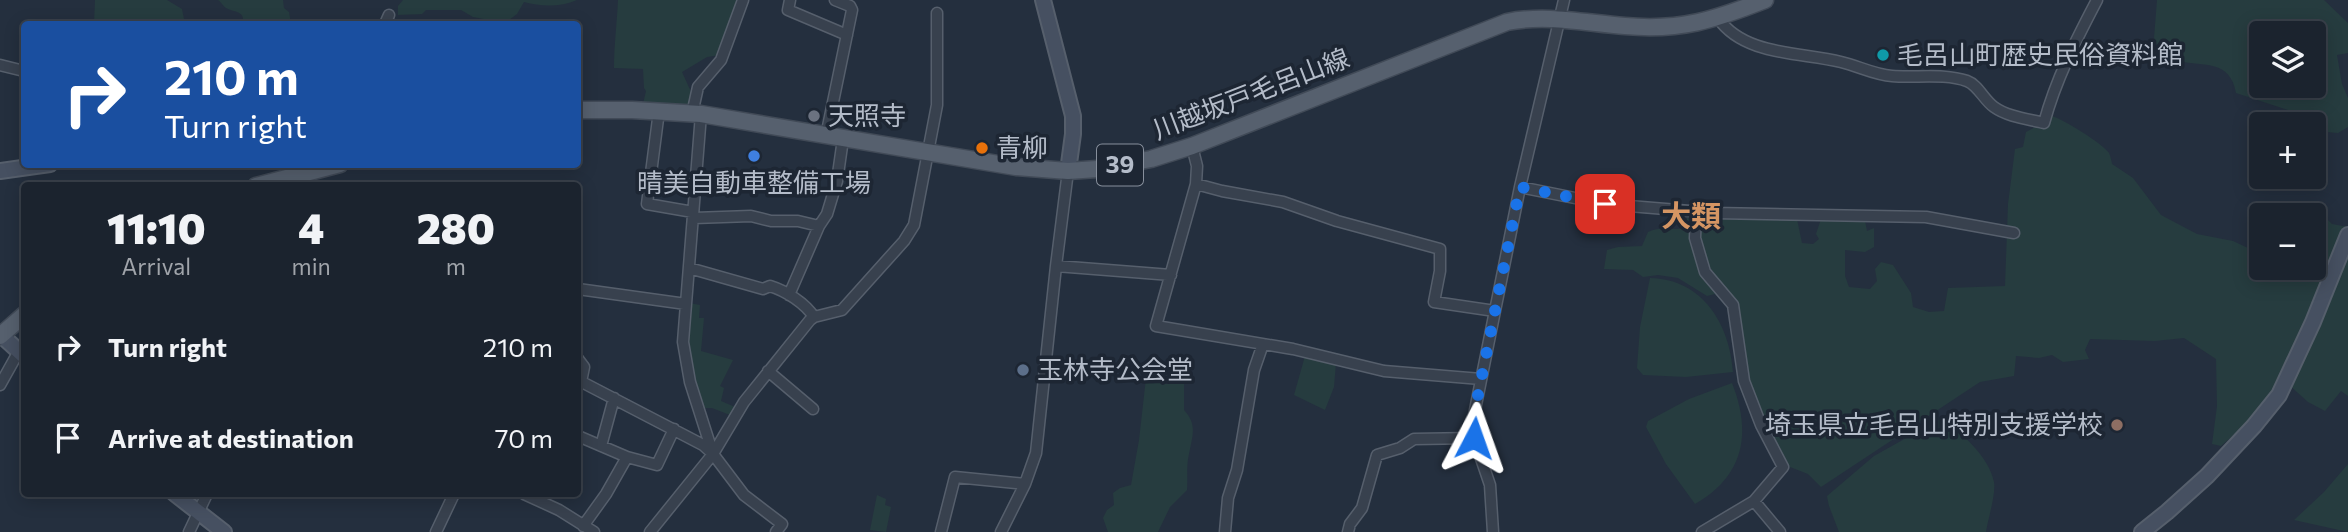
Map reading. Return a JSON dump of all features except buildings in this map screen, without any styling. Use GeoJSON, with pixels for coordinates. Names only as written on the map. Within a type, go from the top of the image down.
{"type":"FeatureCollection","features":[{"type":"Feature","properties":{"kind":"main road","name":"川越坂戸毛呂山線"},"geometry":{"type":"LineString","coordinates":[[581,110],[697,114],[929,154],[1016,167],[1068,171],[1131,163],[1192,146],[1499,24],[1517,20],[1560,18],[1653,27],[1682,26],[1718,18],[1765,0]]}},
{"type":"Feature","properties":{"kind":"main road"},"geometry":{"type":"LineString","coordinates":[[271,182],[323,168]]}},
{"type":"Feature","properties":{"kind":"main road"},"geometry":{"type":"LineString","coordinates":[[0,335],[21,318]]}},
{"type":"Feature","properties":{"kind":"street"},"geometry":{"type":"LineString","coordinates":[[713,454],[684,356],[698,88],[721,61],[743,0]]}},
{"type":"Feature","properties":{"kind":"street"},"geometry":{"type":"LineString","coordinates":[[790,0],[788,10],[848,35]]}},
{"type":"Feature","properties":{"kind":"street"},"geometry":{"type":"LineString","coordinates":[[826,136],[852,10],[850,6],[835,0]]}},
{"type":"Feature","properties":{"kind":"street"},"geometry":{"type":"LineString","coordinates":[[1001,532],[1037,453],[1055,266],[1073,134],[1073,116],[1043,0]]}},
{"type":"Feature","properties":{"kind":"street"},"geometry":{"type":"LineString","coordinates":[[1493,532],[1490,485],[1474,438],[1475,410],[1520,187],[1564,0]]}},
{"type":"Feature","properties":{"kind":"street"},"geometry":{"type":"LineString","coordinates":[[1718,18],[1725,28],[1744,40],[1774,51],[1807,55],[1888,76],[1968,81],[2001,112],[2044,123],[2067,58],[2097,0]]}},
{"type":"Feature","properties":{"kind":"street"},"geometry":{"type":"LineString","coordinates":[[650,532],[713,454],[744,402],[768,370],[814,317],[842,310],[904,241],[914,225],[929,154],[937,95],[937,13]]}},
{"type":"Feature","properties":{"kind":"street"},"geometry":{"type":"LineString","coordinates":[[0,65],[21,70]]}},
{"type":"Feature","properties":{"kind":"street"},"geometry":{"type":"LineString","coordinates":[[659,111],[647,204],[693,215],[751,216],[819,226]]}},
{"type":"Feature","properties":{"kind":"street"},"geometry":{"type":"LineString","coordinates":[[789,295],[819,226],[827,214],[837,181],[843,139]]}},
{"type":"Feature","properties":{"kind":"street"},"geometry":{"type":"LineString","coordinates":[[1192,146],[1197,166],[1196,184],[1156,326],[1263,344],[1384,371],[1481,379]]}},
{"type":"Feature","properties":{"kind":"street"},"geometry":{"type":"LineString","coordinates":[[0,171],[21,168]]}},
{"type":"Feature","properties":{"kind":"street"},"geometry":{"type":"LineString","coordinates":[[1196,184],[1283,202],[1440,249],[1440,271],[1434,302],[1495,310]]}},
{"type":"Feature","properties":{"kind":"street"},"geometry":{"type":"LineString","coordinates":[[1520,187],[1605,204],[1696,212],[1926,217],[2014,233]]}},
{"type":"Feature","properties":{"kind":"street"},"geometry":{"type":"LineString","coordinates":[[1696,212],[1695,238],[1705,272],[1733,306],[1744,381],[1761,425],[1783,467],[1754,501],[1702,532]]}},
{"type":"Feature","properties":{"kind":"street"},"geometry":{"type":"LineString","coordinates":[[2142,532],[2207,476],[2279,395],[2348,235]]}},
{"type":"Feature","properties":{"kind":"street"},"geometry":{"type":"LineString","coordinates":[[1055,266],[1171,275]]}},
{"type":"Feature","properties":{"kind":"street"},"geometry":{"type":"LineString","coordinates":[[689,268],[763,289],[770,286],[789,295],[810,310],[814,317]]}},
{"type":"Feature","properties":{"kind":"street"},"geometry":{"type":"LineString","coordinates":[[581,289],[686,304]]}},
{"type":"Feature","properties":{"kind":"street"},"geometry":{"type":"LineString","coordinates":[[0,335],[21,352]]}},
{"type":"Feature","properties":{"kind":"street"},"geometry":{"type":"LineString","coordinates":[[1225,532],[1228,498],[1239,458],[1254,370],[1263,344]]}},
{"type":"Feature","properties":{"kind":"street"},"geometry":{"type":"LineString","coordinates":[[0,386],[21,354]]}},
{"type":"Feature","properties":{"kind":"street"},"geometry":{"type":"LineString","coordinates":[[768,370],[813,409]]}},
{"type":"Feature","properties":{"kind":"street"},"geometry":{"type":"LineString","coordinates":[[581,382],[703,445],[744,495],[782,524],[776,532]]}},
{"type":"Feature","properties":{"kind":"street"},"geometry":{"type":"LineString","coordinates":[[601,446],[614,398]]}},
{"type":"Feature","properties":{"kind":"street"},"geometry":{"type":"LineString","coordinates":[[581,437],[627,457],[657,466],[674,429]]}},
{"type":"Feature","properties":{"kind":"street"},"geometry":{"type":"LineString","coordinates":[[1348,532],[1350,524],[1362,508],[1377,455],[1400,448],[1414,439],[1474,438]]}},
{"type":"Feature","properties":{"kind":"street"},"geometry":{"type":"LineString","coordinates":[[583,526],[606,494],[627,457]]}},
{"type":"Feature","properties":{"kind":"street"},"geometry":{"type":"LineString","coordinates":[[941,532],[955,477],[1025,484]]}},
{"type":"Feature","properties":{"kind":"street"},"geometry":{"type":"LineString","coordinates":[[179,497],[224,532]]}},
{"type":"Feature","properties":{"kind":"street"},"geometry":{"type":"LineString","coordinates":[[189,532],[206,497]]}},
{"type":"Feature","properties":{"kind":"street"},"geometry":{"type":"LineString","coordinates":[[436,532],[453,497]]}},
{"type":"Feature","properties":{"kind":"street"},"geometry":{"type":"LineString","coordinates":[[531,497],[559,510],[594,532]]}},
{"type":"Feature","properties":{"kind":"street"},"geometry":{"type":"LineString","coordinates":[[1754,501],[1780,532]]}},
{"type":"Feature","properties":{"kind":"green space"},"geometry":{"type":"Polygon","coordinates":[[[95,0],[167,0],[182,9],[184,21],[94,21],[95,0]]]}},
{"type":"Feature","properties":{"kind":"green space"},"geometry":{"type":"Polygon","coordinates":[[[218,0],[283,0],[290,21],[243,21],[241,14],[226,8],[218,0]]]}},
{"type":"Feature","properties":{"kind":"green space"},"geometry":{"type":"Polygon","coordinates":[[[403,0],[577,0],[551,6],[524,2],[517,14],[508,21],[473,17],[461,10],[426,10],[422,14],[398,15],[398,6],[403,0]]]}},
{"type":"Feature","properties":{"kind":"green space"},"geometry":{"type":"Polygon","coordinates":[[[618,0],[740,0],[720,55],[707,57],[682,72],[692,94],[691,107],[643,104],[646,91],[643,69],[614,68],[618,0]]]}},
{"type":"Feature","properties":{"kind":"green space"},"geometry":{"type":"Polygon","coordinates":[[[2157,0],[2324,0],[2348,23],[2348,53],[2337,55],[2342,84],[2348,98],[2348,127],[2338,133],[2326,132],[2326,112],[2290,112],[2251,98],[2326,98],[2326,21],[2249,21],[2249,97],[2236,93],[2228,74],[2215,66],[2179,61],[2159,51],[2154,38],[2157,0]]]}},
{"type":"Feature","properties":{"kind":"green space"},"geometry":{"type":"Polygon","coordinates":[[[2052,116],[2082,132],[2105,149],[2112,164],[2133,178],[2161,215],[2197,234],[2233,241],[2249,248],[2249,280],[2326,280],[2326,218],[2332,224],[2348,227],[2348,396],[2341,391],[2325,411],[2308,402],[2280,377],[2273,400],[2221,446],[2212,444],[2217,406],[2216,359],[2184,338],[2155,341],[2090,339],[2085,350],[2089,359],[2063,362],[2052,355],[2039,358],[2016,356],[2014,376],[1980,382],[1821,487],[1808,474],[1790,467],[1769,434],[1747,371],[1743,339],[1725,305],[1715,294],[1707,296],[1678,278],[1658,275],[1643,277],[1633,270],[1604,269],[1607,250],[1642,246],[1648,232],[1685,228],[1687,218],[1797,219],[1802,243],[1813,244],[1819,239],[1816,234],[1821,219],[1865,221],[1867,231],[1874,228],[1874,247],[1865,252],[1845,250],[1845,276],[1849,287],[1870,289],[1877,281],[1875,269],[1881,262],[1893,265],[1911,293],[1913,307],[1929,312],[1944,311],[1948,288],[2005,286],[2008,204],[2015,149],[2023,147],[2026,132],[2037,126],[2046,128],[2052,116]]]}},
{"type":"Feature","properties":{"kind":"green space"},"geometry":{"type":"Polygon","coordinates":[[[1650,278],[1669,280],[1685,287],[1699,296],[1710,308],[1726,338],[1733,372],[1686,377],[1643,375],[1637,368],[1640,327],[1650,278]]]}},
{"type":"Feature","properties":{"kind":"green space"},"geometry":{"type":"Polygon","coordinates":[[[689,303],[700,305],[699,318],[704,318],[701,351],[733,360],[720,386],[724,388],[721,401],[735,407],[730,415],[712,408],[702,408],[687,344],[689,303]]]}},
{"type":"Feature","properties":{"kind":"green space"},"geometry":{"type":"Polygon","coordinates":[[[1305,356],[1336,363],[1334,387],[1325,410],[1294,395],[1305,356]]]}},
{"type":"Feature","properties":{"kind":"green space"},"geometry":{"type":"Polygon","coordinates":[[[1146,378],[1165,384],[1184,382],[1184,410],[1193,426],[1187,490],[1170,507],[1158,532],[1108,532],[1103,518],[1107,510],[1114,505],[1113,493],[1131,485],[1146,378]]]}},
{"type":"Feature","properties":{"kind":"green space"},"geometry":{"type":"Polygon","coordinates":[[[1732,383],[1742,419],[1739,452],[1734,467],[1724,480],[1695,504],[1666,464],[1646,427],[1648,421],[1689,399],[1732,383]]]}},
{"type":"Feature","properties":{"kind":"green space"},"geometry":{"type":"Polygon","coordinates":[[[1942,418],[1973,446],[1991,472],[1994,493],[1986,532],[1839,532],[1827,496],[1874,456],[1942,418]]]}},
{"type":"Feature","properties":{"kind":"green space"},"geometry":{"type":"Polygon","coordinates":[[[2348,464],[2348,532],[2294,520],[2324,492],[2348,464]]]}},
{"type":"Feature","properties":{"kind":"green space"},"geometry":{"type":"Polygon","coordinates":[[[877,495],[886,499],[885,505],[891,507],[886,532],[870,530],[877,495]]]}},
{"type":"Feature","properties":{"kind":"place","name":"毛呂山町歴史民俗資料館"},"geometry":{"type":"Point","coordinates":[1883,55]}},
{"type":"Feature","properties":{"kind":"place","name":"天照寺"},"geometry":{"type":"Point","coordinates":[814,116]}},
{"type":"Feature","properties":{"kind":"place","name":"青柳"},"geometry":{"type":"Point","coordinates":[982,148]}},
{"type":"Feature","properties":{"kind":"place","name":"晴美自動車整備工場"},"geometry":{"type":"Point","coordinates":[754,156]}},
{"type":"Feature","properties":{"kind":"place","name":"玉林寺公会堂"},"geometry":{"type":"Point","coordinates":[1023,370]}},
{"type":"Feature","properties":{"kind":"place","name":"埼玉県立毛呂山特別支援学校"},"geometry":{"type":"Point","coordinates":[2117,425]}},
{"type":"Feature","properties":{"kind":"district","name":"大類"},"geometry":{"type":"Point","coordinates":[1691,217]}},
{"type":"Feature","properties":{"kind":"route"},"geometry":{"type":"LineString","coordinates":[[1474,438],[1475,410],[1520,187],[1605,204]]}}]}
